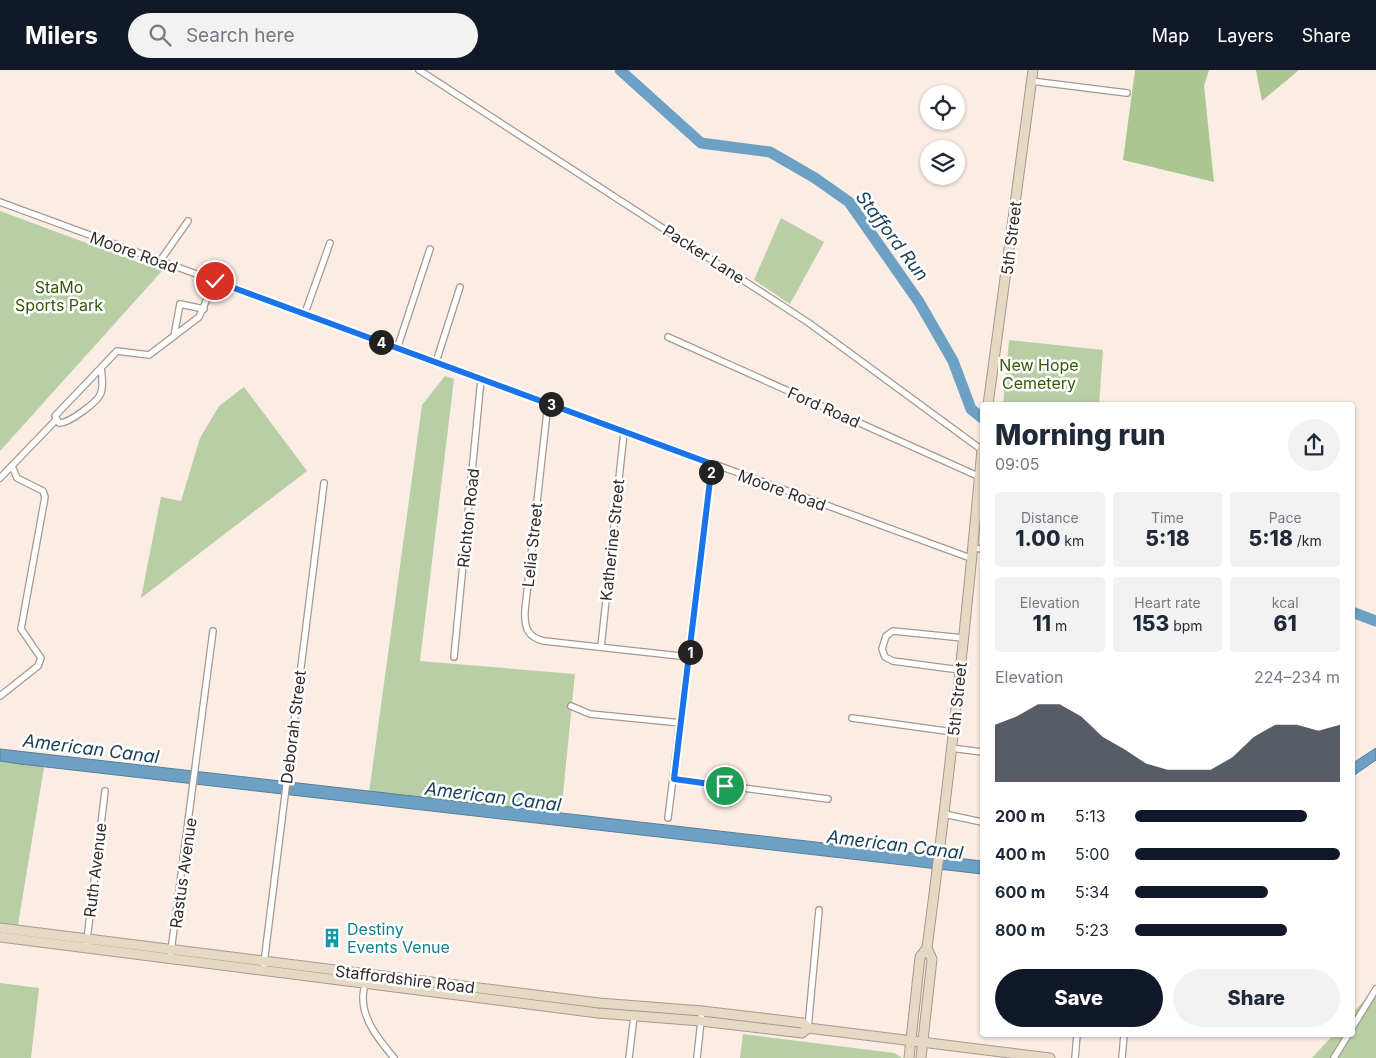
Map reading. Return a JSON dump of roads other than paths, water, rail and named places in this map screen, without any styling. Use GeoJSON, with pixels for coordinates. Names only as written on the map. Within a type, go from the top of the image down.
{"type":"FeatureCollection","features":[{"type":"Feature","properties":{"kind":"main road","name":"5th Street"},"geometry":{"type":"LineString","coordinates":[[988,402],[1033,70]]}},
{"type":"Feature","properties":{"kind":"main road","name":"5th Street"},"geometry":{"type":"LineString","coordinates":[[909,1058],[920,957],[927,948],[940,852],[972,559],[978,549],[980,476]]}},
{"type":"Feature","properties":{"kind":"main road","name":"Staffordshire Road"},"geometry":{"type":"LineString","coordinates":[[0,928],[204,953],[366,984],[634,1016],[701,1021],[802,1033],[808,1028]]}},
{"type":"Feature","properties":{"kind":"main road","name":"Staffordshire Road"},"geometry":{"type":"LineString","coordinates":[[0,937],[203,963],[368,974],[599,1003],[702,1011],[803,1023],[808,1028],[1050,1058]]}},
{"type":"Feature","properties":{"kind":"main road","name":"5th Street"},"geometry":{"type":"LineString","coordinates":[[921,1058],[932,958],[927,948]]}},
{"type":"Feature","properties":{"kind":"main road"},"geometry":{"type":"LineString","coordinates":[[916,992],[928,990]]}},
{"type":"Feature","properties":{"kind":"street","name":"Packer Lane"},"geometry":{"type":"LineString","coordinates":[[419,70],[809,323],[980,448]]}},
{"type":"Feature","properties":{"kind":"street"},"geometry":{"type":"LineString","coordinates":[[1032,82],[1128,92]]}},
{"type":"Feature","properties":{"kind":"street","name":"Moore Road"},"geometry":{"type":"LineString","coordinates":[[0,202],[972,559]]}},
{"type":"Feature","properties":{"kind":"street"},"geometry":{"type":"LineString","coordinates":[[160,261],[188,221]]}},
{"type":"Feature","properties":{"kind":"street"},"geometry":{"type":"LineString","coordinates":[[305,313],[330,244]]}},
{"type":"Feature","properties":{"kind":"street"},"geometry":{"type":"LineString","coordinates":[[397,348],[430,248]]}},
{"type":"Feature","properties":{"kind":"street"},"geometry":{"type":"LineString","coordinates":[[0,478],[56,420],[55,416],[116,351],[149,355],[199,318],[215,281]]}},
{"type":"Feature","properties":{"kind":"street"},"geometry":{"type":"LineString","coordinates":[[436,362],[460,287]]}},
{"type":"Feature","properties":{"kind":"street"},"geometry":{"type":"LineString","coordinates":[[174,336],[180,304],[204,309]]}},
{"type":"Feature","properties":{"kind":"street","name":"Ford Road"},"geometry":{"type":"LineString","coordinates":[[668,337],[980,476]]}},
{"type":"Feature","properties":{"kind":"street"},"geometry":{"type":"LineString","coordinates":[[56,420],[59,423],[66,422],[98,398],[102,388],[101,368]]}},
{"type":"Feature","properties":{"kind":"street","name":"Richton Road"},"geometry":{"type":"LineString","coordinates":[[454,657],[481,379]]}},
{"type":"Feature","properties":{"kind":"street","name":"Lelia Street"},"geometry":{"type":"LineString","coordinates":[[548,403],[524,624],[527,632],[537,639],[689,657]]}},
{"type":"Feature","properties":{"kind":"street","name":"Katherine Street"},"geometry":{"type":"LineString","coordinates":[[601,647],[624,432]]}},
{"type":"Feature","properties":{"kind":"street"},"geometry":{"type":"LineString","coordinates":[[668,818],[712,464]]}},
{"type":"Feature","properties":{"kind":"street"},"geometry":{"type":"LineString","coordinates":[[0,696],[38,666],[41,658],[21,629],[45,497],[43,491],[17,478],[12,466]]}},
{"type":"Feature","properties":{"kind":"street","name":"Deborah Street"},"geometry":{"type":"LineString","coordinates":[[264,966],[324,483]]}},
{"type":"Feature","properties":{"kind":"street","name":"Rastus Avenue"},"geometry":{"type":"LineString","coordinates":[[170,959],[214,631]]}},
{"type":"Feature","properties":{"kind":"street"},"geometry":{"type":"LineString","coordinates":[[960,670],[892,661],[885,657],[882,649],[886,636],[893,631],[963,638]]}},
{"type":"Feature","properties":{"kind":"street"},"geometry":{"type":"LineString","coordinates":[[571,706],[590,714],[681,723]]}},
{"type":"Feature","properties":{"kind":"street"},"geometry":{"type":"LineString","coordinates":[[852,718],[953,732]]}},
{"type":"Feature","properties":{"kind":"street"},"geometry":{"type":"LineString","coordinates":[[952,748],[980,752]]}},
{"type":"Feature","properties":{"kind":"street"},"geometry":{"type":"LineString","coordinates":[[674,779],[828,799]]}},
{"type":"Feature","properties":{"kind":"street","name":"Ruth Avenue"},"geometry":{"type":"LineString","coordinates":[[86,948],[105,791]]}},
{"type":"Feature","properties":{"kind":"street"},"geometry":{"type":"LineString","coordinates":[[944,814],[980,822]]}},
{"type":"Feature","properties":{"kind":"street"},"geometry":{"type":"LineString","coordinates":[[808,1028],[820,910]]}},
{"type":"Feature","properties":{"kind":"street"},"geometry":{"type":"LineString","coordinates":[[203,963],[204,953]]}},
{"type":"Feature","properties":{"kind":"street"},"geometry":{"type":"LineString","coordinates":[[368,974],[363,997],[368,1019],[376,1034],[394,1058]]}},
{"type":"Feature","properties":{"kind":"street"},"geometry":{"type":"LineString","coordinates":[[1355,1023],[1376,989]]}},
{"type":"Feature","properties":{"kind":"street"},"geometry":{"type":"LineString","coordinates":[[697,1058],[702,1011]]}},
{"type":"Feature","properties":{"kind":"street"},"geometry":{"type":"LineString","coordinates":[[629,1058],[634,1016]]}},
{"type":"Feature","properties":{"kind":"street"},"geometry":{"type":"LineString","coordinates":[[1075,1058],[1077,1037]]}},
{"type":"Feature","properties":{"kind":"street"},"geometry":{"type":"LineString","coordinates":[[1122,1058],[1124,1037]]}},
{"type":"Feature","properties":{"kind":"street"},"geometry":{"type":"LineString","coordinates":[[1334,1058],[1347,1037]]}},
{"type":"Feature","properties":{"kind":"water"},"geometry":{"type":"Polygon","coordinates":[[[1376,748],[1376,760],[1355,775],[1355,762],[1376,748]]]}},
{"type":"Feature","properties":{"kind":"water","name":"American Canal"},"geometry":{"type":"Polygon","coordinates":[[[0,749],[980,861],[980,874],[20,764],[0,761],[0,749]]]}},
{"type":"Feature","properties":{"kind":"waterway","name":"Stafford Run"},"geometry":{"type":"LineString","coordinates":[[620,70],[701,143],[770,152],[815,178],[849,202],[919,302],[953,361],[971,409],[980,416]]}},
{"type":"Feature","properties":{"kind":"waterway","name":"Stafford Run"},"geometry":{"type":"LineString","coordinates":[[1355,613],[1376,621]]}},
{"type":"Feature","properties":{"kind":"place","name":"Destiny Events Venue"},"geometry":{"type":"Point","coordinates":[332,938]}},
{"type":"Feature","properties":{"kind":"park label","name":"StaMo Sports Park"},"geometry":{"type":"Point","coordinates":[59,296]}},
{"type":"Feature","properties":{"kind":"park label","name":"New Hope Cemetery"},"geometry":{"type":"Point","coordinates":[1039,374]}}]}
